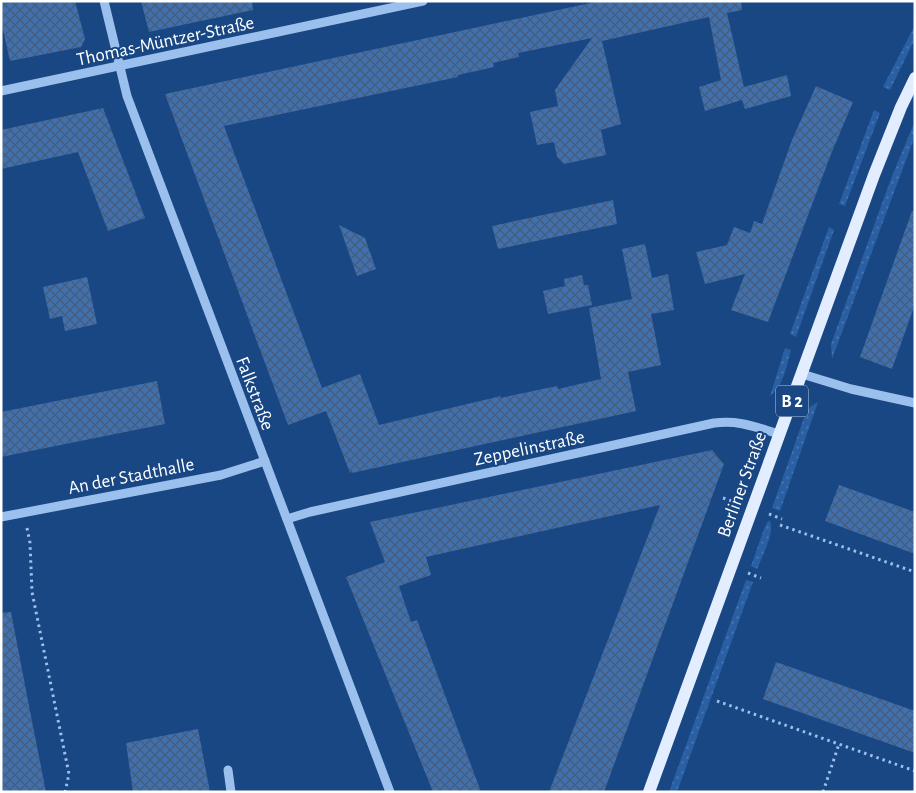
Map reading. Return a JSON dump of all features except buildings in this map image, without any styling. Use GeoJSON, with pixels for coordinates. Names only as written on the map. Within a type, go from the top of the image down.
{"type":"FeatureCollection","features":[{"type":"Feature","properties":{"kind":"main road","name":"Berliner Straße"},"geometry":{"type":"LineString","coordinates":[[649,792],[874,175],[901,107],[915,78]]}},
{"type":"Feature","properties":{"kind":"street","name":"Falkstraße"},"geometry":{"type":"LineString","coordinates":[[104,1],[127,96],[390,792]]}},
{"type":"Feature","properties":{"kind":"street","name":"Thomas-Müntzer-Straße"},"geometry":{"type":"LineString","coordinates":[[1,91],[423,1]]}},
{"type":"Feature","properties":{"kind":"street"},"geometry":{"type":"LineString","coordinates":[[802,374],[851,389],[915,403]]}},
{"type":"Feature","properties":{"kind":"street","name":"Zeppelinstraße"},"geometry":{"type":"LineString","coordinates":[[287,519],[310,512],[714,423],[738,422],[779,434]]}},
{"type":"Feature","properties":{"kind":"street","name":"An der Stadthalle"},"geometry":{"type":"LineString","coordinates":[[1,517],[221,475],[265,461]]}},
{"type":"Feature","properties":{"kind":"street"},"geometry":{"type":"LineString","coordinates":[[228,770],[231,792]]}},
{"type":"Feature","properties":{"kind":"path"},"geometry":{"type":"LineString","coordinates":[[24,512],[30,542],[32,592],[69,774],[65,792]]}},
{"type":"Feature","properties":{"kind":"path"},"geometry":{"type":"LineString","coordinates":[[780,525],[915,572]]}},
{"type":"Feature","properties":{"kind":"path"},"geometry":{"type":"LineString","coordinates":[[717,700],[915,771]]}},
{"type":"Feature","properties":{"kind":"path"},"geometry":{"type":"LineString","coordinates":[[823,792],[840,744]]}},
{"type":"Feature","properties":{"kind":"shaded area"},"geometry":{"type":"Polygon","coordinates":[[[915,25],[915,39],[890,90],[883,87],[915,25]]]}},
{"type":"Feature","properties":{"kind":"shaded area"},"geometry":{"type":"Polygon","coordinates":[[[874,110],[880,113],[845,206],[839,204],[874,110]]]}},
{"type":"Feature","properties":{"kind":"shaded area"},"geometry":{"type":"Polygon","coordinates":[[[915,121],[915,136],[832,359],[831,344],[892,176],[915,121]]]}},
{"type":"Feature","properties":{"kind":"shaded area"},"geometry":{"type":"Polygon","coordinates":[[[829,227],[834,230],[796,337],[790,334],[829,227]]]}},
{"type":"Feature","properties":{"kind":"shaded area"},"geometry":{"type":"Polygon","coordinates":[[[785,348],[791,350],[786,369],[781,381],[770,396],[785,348]]]}},
{"type":"Feature","properties":{"kind":"shaded area"},"geometry":{"type":"Polygon","coordinates":[[[818,402],[780,511],[772,508],[804,418],[810,407],[818,402]]]}},
{"type":"Feature","properties":{"kind":"shaded area"},"geometry":{"type":"Polygon","coordinates":[[[768,521],[770,521],[771,531],[757,569],[751,566],[768,521]]]}},
{"type":"Feature","properties":{"kind":"shaded area"},"geometry":{"type":"Polygon","coordinates":[[[746,580],[753,582],[677,792],[669,792],[746,580]]]}}]}
